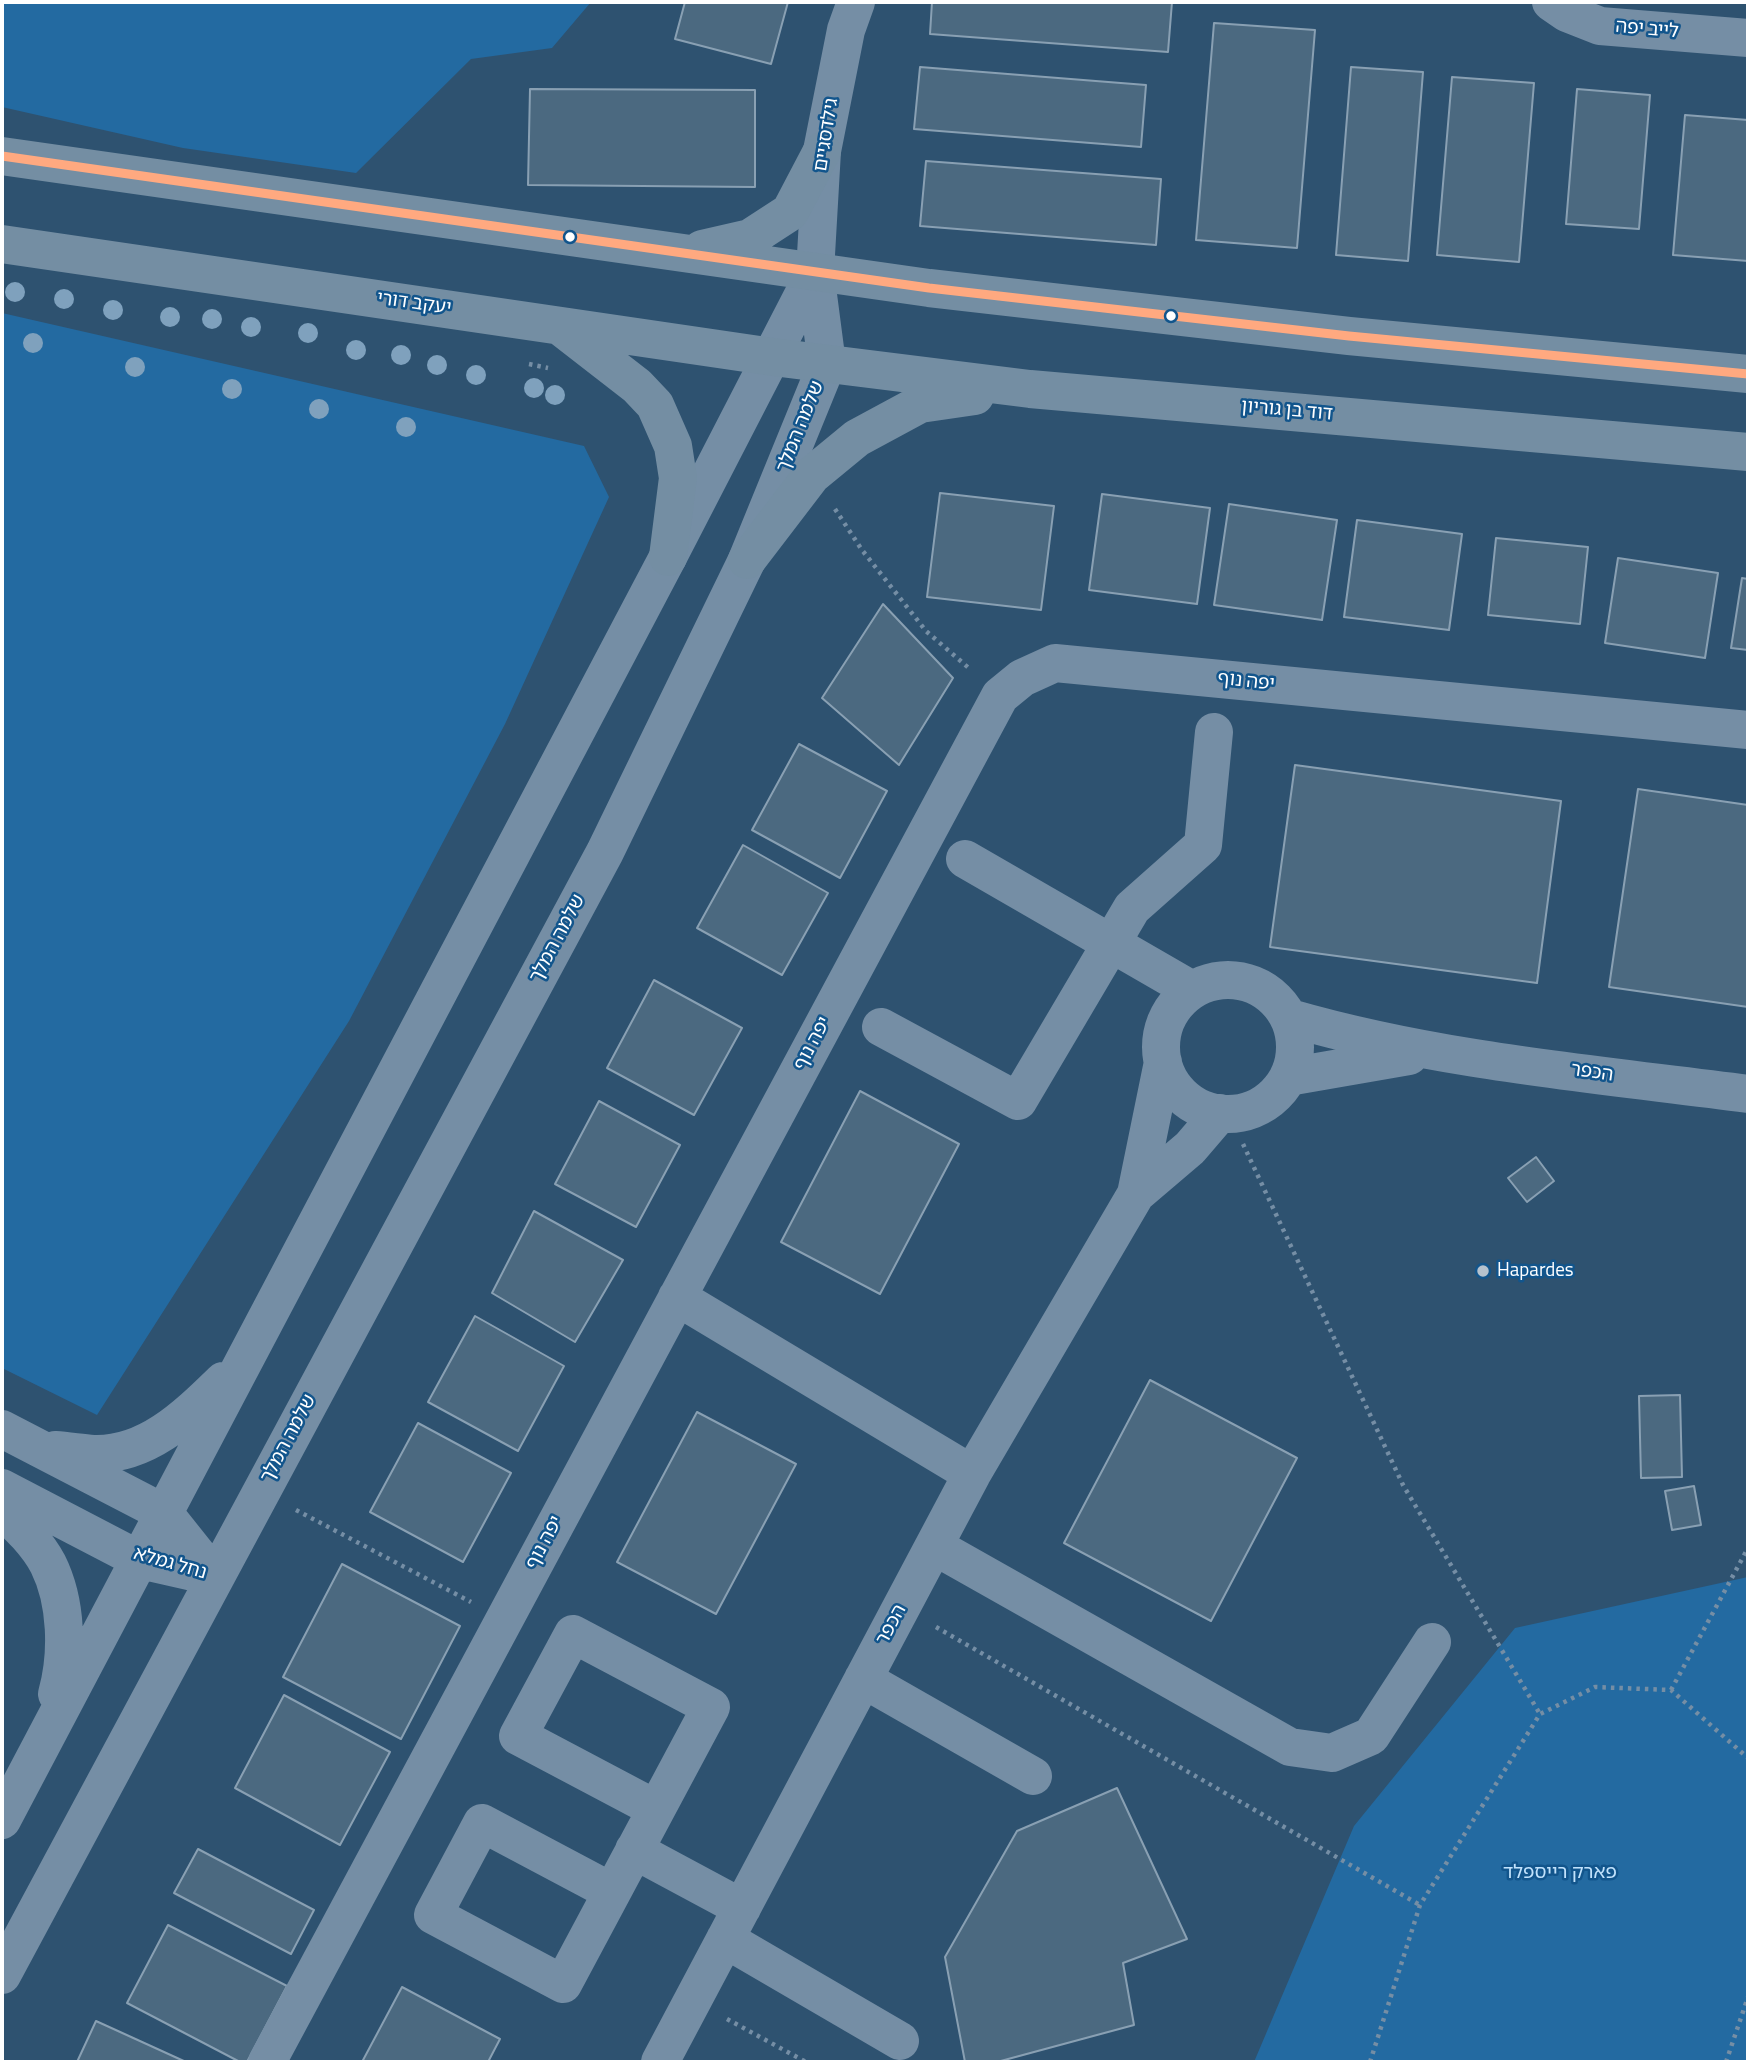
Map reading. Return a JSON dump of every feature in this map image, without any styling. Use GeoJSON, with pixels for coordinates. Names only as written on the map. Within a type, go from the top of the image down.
{"type":"FeatureCollection","features":[{"type":"Feature","properties":{"kind":"main road"},"geometry":{"type":"LineString","coordinates":[[680,253],[750,238],[790,212],[822,151]]}},
{"type":"Feature","properties":{"kind":"main road"},"geometry":{"type":"LineString","coordinates":[[2,156],[929,288],[1349,336],[1748,374]]}},
{"type":"Feature","properties":{"kind":"main road","name":"יעקב דורי"},"geometry":{"type":"LineString","coordinates":[[2,244],[827,364]]}},
{"type":"Feature","properties":{"kind":"main road"},"geometry":{"type":"LineString","coordinates":[[559,326],[636,386],[655,405],[673,446],[678,478],[668,557]]}},
{"type":"Feature","properties":{"kind":"main road","name":"דוד בן גוריון"},"geometry":{"type":"LineString","coordinates":[[827,364],[1030,389],[1748,452]]}},
{"type":"Feature","properties":{"kind":"main road"},"geometry":{"type":"LineString","coordinates":[[747,560],[812,474],[857,438],[920,404],[1030,389]]}},
{"type":"Feature","properties":{"kind":"street","name":"גילדסגיים"},"geometry":{"type":"LineString","coordinates":[[815,272],[822,151],[846,30],[856,2]]}},
{"type":"Feature","properties":{"kind":"street","name":"לייב יפה"},"geometry":{"type":"LineString","coordinates":[[1551,2],[1567,13],[1600,26],[1748,38]]}},
{"type":"Feature","properties":{"kind":"street"},"geometry":{"type":"LineString","coordinates":[[2,1820],[668,557],[815,272]]}},
{"type":"Feature","properties":{"kind":"street","name":"שלמה המלך"},"geometry":{"type":"LineString","coordinates":[[2,1975],[598,864],[747,560],[827,364],[815,272]]}},
{"type":"Feature","properties":{"kind":"street","name":"יפה נוף"},"geometry":{"type":"LineString","coordinates":[[267,2062],[1000,696],[1021,678],[1055,663],[1748,730]]}},
{"type":"Feature","properties":{"kind":"street"},"geometry":{"type":"LineString","coordinates":[[881,1027],[1018,1101],[1132,908],[1203,845],[1214,732]]}},
{"type":"Feature","properties":{"kind":"street"},"geometry":{"type":"LineString","coordinates":[[965,859],[1192,989]]}},
{"type":"Feature","properties":{"kind":"street"},"geometry":{"type":"LineString","coordinates":[[1236,979],[1258,986],[1277,1000],[1290,1018],[1296,1041],[1292,1068],[1279,1092],[1257,1108],[1224,1114],[1210,1112],[1193,1104],[1178,1092],[1163,1062],[1161,1046],[1170,1014],[1192,989],[1213,981],[1236,979]]}},
{"type":"Feature","properties":{"kind":"street","name":"הכפר"},"geometry":{"type":"LineString","coordinates":[[1290,1018],[1337,1032],[1435,1052],[1748,1094]]}},
{"type":"Feature","properties":{"kind":"street","name":"הכפר"},"geometry":{"type":"LineString","coordinates":[[1288,1077],[1435,1052]]}},
{"type":"Feature","properties":{"kind":"street","name":"הכפר"},"geometry":{"type":"LineString","coordinates":[[660,2062],[972,1474],[1136,1194],[1163,1062]]}},
{"type":"Feature","properties":{"kind":"street","name":"הכפר"},"geometry":{"type":"LineString","coordinates":[[1136,1194],[1190,1148],[1224,1114]]}},
{"type":"Feature","properties":{"kind":"street"},"geometry":{"type":"LineString","coordinates":[[677,1297],[972,1474]]}},
{"type":"Feature","properties":{"kind":"street"},"geometry":{"type":"LineString","coordinates":[[40,1448],[95,1454],[128,1450],[168,1429],[193,1410],[245,1361]]}},
{"type":"Feature","properties":{"kind":"street","name":"נחל גמלא"},"geometry":{"type":"LineString","coordinates":[[2,1429],[164,1513],[215,1577]]}},
{"type":"Feature","properties":{"kind":"street","name":"נחל גמלא"},"geometry":{"type":"LineString","coordinates":[[2,1488],[140,1560],[215,1577]]}},
{"type":"Feature","properties":{"kind":"street"},"geometry":{"type":"LineString","coordinates":[[2,1510],[29,1536],[48,1564],[60,1600],[64,1641],[60,1685],[47,1735]]}},
{"type":"Feature","properties":{"kind":"street"},"geometry":{"type":"LineString","coordinates":[[934,1546],[1290,1747],[1332,1753],[1371,1736],[1432,1642]]}},
{"type":"Feature","properties":{"kind":"street"},"geometry":{"type":"LineString","coordinates":[[612,1892],[482,1824],[433,1915],[563,1984],[711,1707],[573,1634],[518,1736],[656,1809]]}},
{"type":"Feature","properties":{"kind":"street"},"geometry":{"type":"LineString","coordinates":[[863,1679],[1033,1776]]}},
{"type":"Feature","properties":{"kind":"street"},"geometry":{"type":"LineString","coordinates":[[634,1850],[900,2041]]}},
{"type":"Feature","properties":{"kind":"path"},"geometry":{"type":"LineString","coordinates":[[812,474],[862,550],[926,631],[1000,696]]}},
{"type":"Feature","properties":{"kind":"path"},"geometry":{"type":"LineString","coordinates":[[1224,1114],[1403,1485],[1540,1714]]}},
{"type":"Feature","properties":{"kind":"path"},"geometry":{"type":"LineString","coordinates":[[261,1491],[504,1619]]}},
{"type":"Feature","properties":{"kind":"path"},"geometry":{"type":"LineString","coordinates":[[1671,1690],[1748,1548]]}},
{"type":"Feature","properties":{"kind":"path"},"geometry":{"type":"LineString","coordinates":[[902,1608],[1420,1905]]}},
{"type":"Feature","properties":{"kind":"path"},"geometry":{"type":"LineString","coordinates":[[1370,2062],[1420,1905],[1540,1714],[1595,1687],[1671,1690],[1748,1757]]}},
{"type":"Feature","properties":{"kind":"path"},"geometry":{"type":"LineString","coordinates":[[1726,2062],[1748,1997]]}},
{"type":"Feature","properties":{"kind":"path"},"geometry":{"type":"LineString","coordinates":[[692,2000],[806,2062]]}},
{"type":"Feature","properties":{"kind":"green space"},"geometry":{"type":"Polygon","coordinates":[[[2,2],[591,2],[552,48],[471,59],[356,173],[183,148],[2,107],[2,2]]]}},
{"type":"Feature","properties":{"kind":"green space"},"geometry":{"type":"Polygon","coordinates":[[[2,313],[584,446],[609,497],[505,724],[349,1021],[97,1415],[2,1368],[2,313]]]}},
{"type":"Feature","properties":{"kind":"green space","name":"פארק רייספלד"},"geometry":{"type":"Polygon","coordinates":[[[1748,1577],[1748,2062],[1254,2062],[1354,1826],[1515,1628],[1748,1577]]]}},
{"type":"Feature","properties":{"kind":"building"},"geometry":{"type":"Polygon","coordinates":[[[685,2],[788,2],[771,64],[675,39],[685,2]]]}},
{"type":"Feature","properties":{"kind":"building"},"geometry":{"type":"Polygon","coordinates":[[[932,2],[1172,2],[1168,52],[930,34],[932,2]]]}},
{"type":"Feature","properties":{"kind":"building"},"geometry":{"type":"Polygon","coordinates":[[[1214,23],[1315,30],[1297,248],[1196,240],[1214,23]]]}},
{"type":"Feature","properties":{"kind":"building"},"geometry":{"type":"Polygon","coordinates":[[[920,67],[1146,85],[1141,147],[914,129],[920,67]]]}},
{"type":"Feature","properties":{"kind":"building"},"geometry":{"type":"Polygon","coordinates":[[[1351,67],[1423,72],[1408,261],[1336,255],[1351,67]]]}},
{"type":"Feature","properties":{"kind":"building"},"geometry":{"type":"Polygon","coordinates":[[[1452,77],[1534,83],[1519,262],[1437,255],[1452,77]]]}},
{"type":"Feature","properties":{"kind":"building"},"geometry":{"type":"Polygon","coordinates":[[[530,89],[755,90],[755,187],[528,185],[530,89]]]}},
{"type":"Feature","properties":{"kind":"building"},"geometry":{"type":"Polygon","coordinates":[[[1577,89],[1650,95],[1639,229],[1566,224],[1577,89]]]}},
{"type":"Feature","properties":{"kind":"building"},"geometry":{"type":"Polygon","coordinates":[[[1685,115],[1748,120],[1748,261],[1673,255],[1685,115]]]}},
{"type":"Feature","properties":{"kind":"building"},"geometry":{"type":"Polygon","coordinates":[[[926,161],[1161,179],[1156,245],[920,226],[926,161]]]}},
{"type":"Feature","properties":{"kind":"building"},"geometry":{"type":"Polygon","coordinates":[[[940,493],[1054,506],[1041,610],[927,597],[940,493]]]}},
{"type":"Feature","properties":{"kind":"building"},"geometry":{"type":"Polygon","coordinates":[[[1102,494],[1210,508],[1197,604],[1089,590],[1102,494]]]}},
{"type":"Feature","properties":{"kind":"building"},"geometry":{"type":"Polygon","coordinates":[[[1229,504],[1337,520],[1322,620],[1214,605],[1229,504]]]}},
{"type":"Feature","properties":{"kind":"building"},"geometry":{"type":"Polygon","coordinates":[[[1357,520],[1462,534],[1449,630],[1344,617],[1357,520]]]}},
{"type":"Feature","properties":{"kind":"building"},"geometry":{"type":"Polygon","coordinates":[[[1496,538],[1588,547],[1580,624],[1488,615],[1496,538]]]}},
{"type":"Feature","properties":{"kind":"building"},"geometry":{"type":"Polygon","coordinates":[[[1618,558],[1718,573],[1705,658],[1605,643],[1618,558]]]}},
{"type":"Feature","properties":{"kind":"building"},"geometry":{"type":"Polygon","coordinates":[[[1742,578],[1748,579],[1748,650],[1731,648],[1742,578]]]}},
{"type":"Feature","properties":{"kind":"building"},"geometry":{"type":"Polygon","coordinates":[[[883,604],[953,678],[899,765],[822,698],[883,604]]]}},
{"type":"Feature","properties":{"kind":"building"},"geometry":{"type":"Polygon","coordinates":[[[799,744],[887,791],[840,878],[752,830],[799,744]]]}},
{"type":"Feature","properties":{"kind":"building"},"geometry":{"type":"Polygon","coordinates":[[[1295,765],[1561,801],[1537,983],[1270,947],[1295,765]]]}},
{"type":"Feature","properties":{"kind":"building"},"geometry":{"type":"Polygon","coordinates":[[[1638,789],[1748,805],[1748,1007],[1609,987],[1638,789]]]}},
{"type":"Feature","properties":{"kind":"building"},"geometry":{"type":"Polygon","coordinates":[[[743,845],[828,893],[782,975],[697,928],[743,845]]]}},
{"type":"Feature","properties":{"kind":"building"},"geometry":{"type":"Polygon","coordinates":[[[654,980],[742,1028],[694,1115],[607,1068],[654,980]]]}},
{"type":"Feature","properties":{"kind":"building"},"geometry":{"type":"Polygon","coordinates":[[[860,1091],[959,1144],[880,1294],[781,1242],[860,1091]]]}},
{"type":"Feature","properties":{"kind":"building"},"geometry":{"type":"Polygon","coordinates":[[[599,1101],[680,1145],[636,1227],[555,1184],[599,1101]]]}},
{"type":"Feature","properties":{"kind":"building"},"geometry":{"type":"Polygon","coordinates":[[[1536,1157],[1554,1181],[1527,1202],[1508,1178],[1536,1157]]]}},
{"type":"Feature","properties":{"kind":"building"},"geometry":{"type":"Polygon","coordinates":[[[534,1211],[623,1260],[575,1342],[492,1293],[534,1211]]]}},
{"type":"Feature","properties":{"kind":"building"},"geometry":{"type":"Polygon","coordinates":[[[475,1316],[564,1366],[518,1451],[428,1402],[475,1316]]]}},
{"type":"Feature","properties":{"kind":"building"},"geometry":{"type":"Polygon","coordinates":[[[1150,1380],[1297,1458],[1211,1621],[1064,1543],[1150,1380]]]}},
{"type":"Feature","properties":{"kind":"building"},"geometry":{"type":"Polygon","coordinates":[[[1680,1395],[1682,1477],[1641,1478],[1639,1396],[1680,1395]]]}},
{"type":"Feature","properties":{"kind":"building"},"geometry":{"type":"Polygon","coordinates":[[[697,1412],[796,1464],[716,1614],[617,1562],[697,1412]]]}},
{"type":"Feature","properties":{"kind":"building"},"geometry":{"type":"Polygon","coordinates":[[[418,1423],[511,1473],[463,1562],[370,1512],[418,1423]]]}},
{"type":"Feature","properties":{"kind":"building"},"geometry":{"type":"Polygon","coordinates":[[[1694,1486],[1701,1525],[1672,1530],[1665,1491],[1694,1486]]]}},
{"type":"Feature","properties":{"kind":"building"},"geometry":{"type":"Polygon","coordinates":[[[342,1564],[460,1626],[401,1739],[283,1677],[342,1564]]]}},
{"type":"Feature","properties":{"kind":"building"},"geometry":{"type":"Polygon","coordinates":[[[284,1695],[390,1752],[340,1845],[235,1788],[284,1695]]]}},
{"type":"Feature","properties":{"kind":"building"},"geometry":{"type":"Polygon","coordinates":[[[1117,1788],[1187,1939],[1123,1963],[1134,2025],[997,2062],[965,2062],[945,1957],[1017,1831],[1117,1788]]]}},
{"type":"Feature","properties":{"kind":"building"},"geometry":{"type":"Polygon","coordinates":[[[198,1849],[314,1910],[291,1954],[174,1893],[198,1849]]]}},
{"type":"Feature","properties":{"kind":"building"},"geometry":{"type":"Polygon","coordinates":[[[168,1925],[287,1986],[247,2062],[240,2062],[127,2003],[168,1925]]]}},
{"type":"Feature","properties":{"kind":"building"},"geometry":{"type":"Polygon","coordinates":[[[402,1987],[500,2039],[488,2062],[362,2062],[402,1987]]]}},
{"type":"Feature","properties":{"kind":"building"},"geometry":{"type":"Polygon","coordinates":[[[96,2021],[186,2062],[77,2062],[96,2021]]]}},
{"type":"Feature","properties":{"kind":"transit line"},"geometry":{"type":"LineString","coordinates":[[2,156],[929,288],[1349,336],[1748,374]]}},
{"type":"Feature","properties":{"kind":"place","name":"Hapardes"},"geometry":{"type":"Point","coordinates":[1483,1271]}}]}
